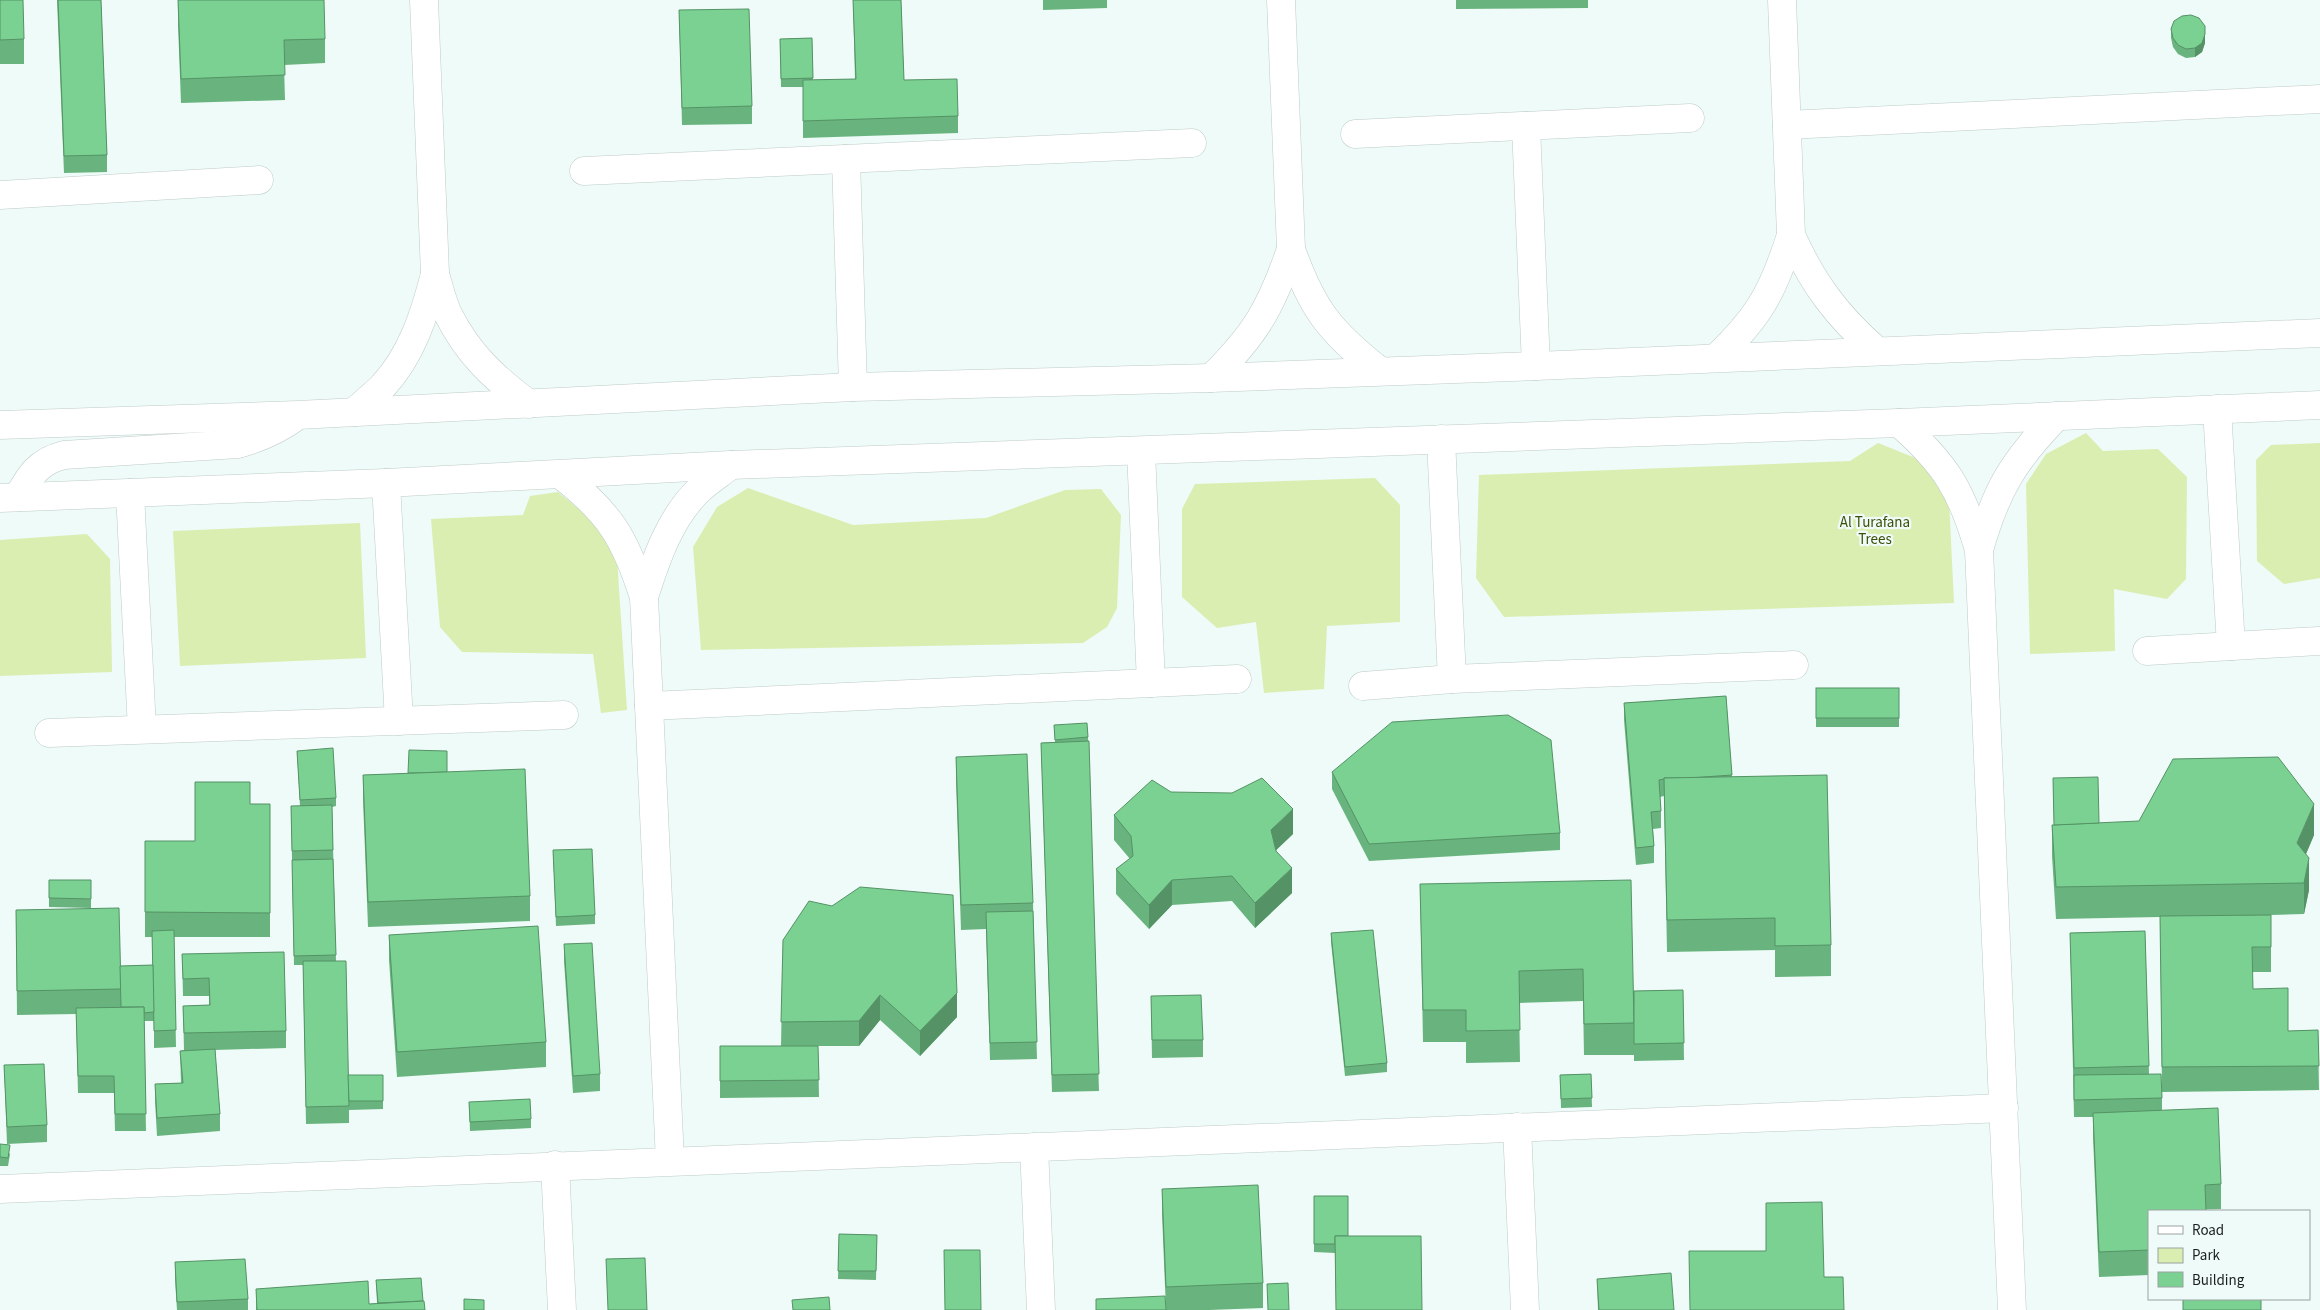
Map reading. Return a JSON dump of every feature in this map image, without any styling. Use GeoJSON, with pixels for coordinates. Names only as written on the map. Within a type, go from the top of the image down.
{"type":"FeatureCollection","features":[{"type":"Feature","properties":{"kind":"street"},"geometry":{"type":"LineString","coordinates":[[424,0],[435,274],[448,313],[469,348],[496,379],[529,404]]}},
{"type":"Feature","properties":{"kind":"street"},"geometry":{"type":"LineString","coordinates":[[1281,0],[1291,249],[1304,286],[1324,319],[1350,348],[1380,371]]}},
{"type":"Feature","properties":{"kind":"street"},"geometry":{"type":"LineString","coordinates":[[1716,358],[1742,333],[1764,304],[1780,271],[1791,235],[1782,0]]}},
{"type":"Feature","properties":{"kind":"street"},"geometry":{"type":"LineString","coordinates":[[1787,125],[2320,99]]}},
{"type":"Feature","properties":{"kind":"street"},"geometry":{"type":"LineString","coordinates":[[1355,134],[1690,118]]}},
{"type":"Feature","properties":{"kind":"street"},"geometry":{"type":"LineString","coordinates":[[1526,126],[1536,366]]}},
{"type":"Feature","properties":{"kind":"street"},"geometry":{"type":"LineString","coordinates":[[584,170],[1192,144]]}},
{"type":"Feature","properties":{"kind":"street"},"geometry":{"type":"LineString","coordinates":[[846,159],[852,387]]}},
{"type":"Feature","properties":{"kind":"street"},"geometry":{"type":"LineString","coordinates":[[0,195],[259,180]]}},
{"type":"Feature","properties":{"kind":"street"},"geometry":{"type":"LineString","coordinates":[[1791,235],[1806,269],[1826,300],[1850,327],[1877,352]]}},
{"type":"Feature","properties":{"kind":"street"},"geometry":{"type":"LineString","coordinates":[[1210,378],[1238,351],[1261,321],[1278,286],[1291,249]]}},
{"type":"Feature","properties":{"kind":"street"},"geometry":{"type":"LineString","coordinates":[[354,412],[384,385],[407,351],[425,314],[435,274]]}},
{"type":"Feature","properties":{"kind":"street"},"geometry":{"type":"LineString","coordinates":[[0,425],[298,415],[852,387],[1210,378],[2320,333]]}},
{"type":"Feature","properties":{"kind":"street"},"geometry":{"type":"LineString","coordinates":[[9,498],[386,483],[731,465],[1899,423],[2320,405]]}},
{"type":"Feature","properties":{"kind":"street"},"geometry":{"type":"LineString","coordinates":[[2217,409],[2230,646]]}},
{"type":"Feature","properties":{"kind":"street"},"geometry":{"type":"LineString","coordinates":[[9,498],[39,466],[50,458],[238,444],[260,438],[280,428],[298,415]]}},
{"type":"Feature","properties":{"kind":"street"},"geometry":{"type":"LineString","coordinates":[[1979,550],[1990,512],[2007,476],[2030,443],[2057,416]]}},
{"type":"Feature","properties":{"kind":"street"},"geometry":{"type":"LineString","coordinates":[[1899,423],[1928,448],[1951,479],[1968,513],[1979,550],[2012,1310]]}},
{"type":"Feature","properties":{"kind":"street"},"geometry":{"type":"LineString","coordinates":[[1441,439],[1452,679]]}},
{"type":"Feature","properties":{"kind":"street"},"geometry":{"type":"LineString","coordinates":[[1141,451],[1151,683]]}},
{"type":"Feature","properties":{"kind":"street"},"geometry":{"type":"LineString","coordinates":[[644,597],[657,558],[674,522],[699,490],[731,465]]}},
{"type":"Feature","properties":{"kind":"street"},"geometry":{"type":"LineString","coordinates":[[561,475],[589,497],[614,526],[632,560],[644,597],[670,1161]]}},
{"type":"Feature","properties":{"kind":"street"},"geometry":{"type":"LineString","coordinates":[[386,483],[399,721]]}},
{"type":"Feature","properties":{"kind":"street"},"geometry":{"type":"LineString","coordinates":[[130,493],[142,729]]}},
{"type":"Feature","properties":{"kind":"street"},"geometry":{"type":"LineString","coordinates":[[2147,651],[2318,641]]}},
{"type":"Feature","properties":{"kind":"street"},"geometry":{"type":"LineString","coordinates":[[1363,686],[1452,679],[1794,665]]}},
{"type":"Feature","properties":{"kind":"street"},"geometry":{"type":"LineString","coordinates":[[649,706],[1237,679]]}},
{"type":"Feature","properties":{"kind":"street"},"geometry":{"type":"LineString","coordinates":[[49,733],[564,715]]}},
{"type":"Feature","properties":{"kind":"street"},"geometry":{"type":"LineString","coordinates":[[0,1189],[555,1165],[2004,1108]]}},
{"type":"Feature","properties":{"kind":"street"},"geometry":{"type":"LineString","coordinates":[[1517,1127],[1525,1310]]}},
{"type":"Feature","properties":{"kind":"street"},"geometry":{"type":"LineString","coordinates":[[1034,1147],[1041,1310]]}},
{"type":"Feature","properties":{"kind":"street"},"geometry":{"type":"LineString","coordinates":[[555,1165],[562,1310]]}},
{"type":"Feature","properties":{"kind":"green space"},"geometry":{"type":"Polygon","coordinates":[[[2086,433],[2103,451],[2158,449],[2187,477],[2186,579],[2167,599],[2114,589],[2115,651],[2030,654],[2026,484],[2046,454],[2086,433]]]}},
{"type":"Feature","properties":{"kind":"green space","name":"Al Turafana Trees"},"geometry":{"type":"Polygon","coordinates":[[[1878,443],[1918,459],[1949,499],[1954,603],[1504,617],[1476,578],[1479,475],[1850,461],[1878,443]]]}},
{"type":"Feature","properties":{"kind":"green space"},"geometry":{"type":"Polygon","coordinates":[[[2320,443],[2320,578],[2284,584],[2257,561],[2256,460],[2271,445],[2320,443]]]}},
{"type":"Feature","properties":{"kind":"green space"},"geometry":{"type":"Polygon","coordinates":[[[1375,478],[1400,505],[1400,622],[1327,626],[1324,689],[1264,693],[1256,622],[1217,628],[1182,597],[1182,509],[1195,484],[1375,478]]]}},
{"type":"Feature","properties":{"kind":"green space"},"geometry":{"type":"Polygon","coordinates":[[[748,488],[853,525],[986,518],[1065,490],[1101,489],[1121,515],[1117,608],[1107,627],[1083,643],[701,650],[693,547],[717,507],[748,488]]]}},
{"type":"Feature","properties":{"kind":"green space"},"geometry":{"type":"Polygon","coordinates":[[[558,492],[597,524],[617,558],[627,710],[601,713],[593,654],[462,652],[440,627],[431,519],[523,515],[530,496],[558,492]]]}},
{"type":"Feature","properties":{"kind":"green space"},"geometry":{"type":"Polygon","coordinates":[[[360,523],[366,658],[180,666],[173,531],[360,523]]]}},
{"type":"Feature","properties":{"kind":"green space"},"geometry":{"type":"Polygon","coordinates":[[[87,534],[110,559],[112,672],[0,676],[0,540],[87,534]]]}},
{"type":"Feature","properties":{"kind":"building"},"geometry":{"type":"Polygon","coordinates":[[[0,0],[23,0],[24,39],[0,40],[0,0]]]}},
{"type":"Feature","properties":{"kind":"building"},"geometry":{"type":"Polygon","coordinates":[[[58,0],[101,0],[107,155],[64,156],[58,0]]]}},
{"type":"Feature","properties":{"kind":"building"},"geometry":{"type":"Polygon","coordinates":[[[178,0],[324,0],[325,39],[284,40],[285,75],[181,79],[178,0]]]}},
{"type":"Feature","properties":{"kind":"building"},"geometry":{"type":"Polygon","coordinates":[[[853,0],[901,0],[904,80],[957,79],[958,116],[803,121],[803,80],[856,79],[853,0]]]}},
{"type":"Feature","properties":{"kind":"building"},"geometry":{"type":"Polygon","coordinates":[[[749,9],[752,106],[682,108],[679,10],[749,9]]]}},
{"type":"Feature","properties":{"kind":"building"},"geometry":{"type":"Polygon","coordinates":[[[2191,15],[2199,18],[2205,26],[2205,34],[2202,43],[2195,48],[2186,49],[2178,45],[2173,38],[2171,29],[2174,21],[2182,16],[2191,15]]]}},
{"type":"Feature","properties":{"kind":"building"},"geometry":{"type":"Polygon","coordinates":[[[812,38],[813,78],[781,79],[780,39],[812,38]]]}},
{"type":"Feature","properties":{"kind":"building"},"geometry":{"type":"Polygon","coordinates":[[[1816,688],[1899,688],[1899,718],[1816,718],[1816,688]]]}},
{"type":"Feature","properties":{"kind":"building"},"geometry":{"type":"Polygon","coordinates":[[[1726,696],[1732,775],[1664,778],[1659,780],[1661,811],[1651,812],[1654,846],[1636,848],[1624,703],[1726,696]]]}},
{"type":"Feature","properties":{"kind":"building"},"geometry":{"type":"Polygon","coordinates":[[[1508,715],[1551,740],[1560,833],[1369,844],[1332,772],[1392,722],[1508,715]]]}},
{"type":"Feature","properties":{"kind":"building"},"geometry":{"type":"Polygon","coordinates":[[[1087,723],[1088,737],[1055,740],[1054,725],[1087,723]]]}},
{"type":"Feature","properties":{"kind":"building"},"geometry":{"type":"Polygon","coordinates":[[[1089,741],[1099,1074],[1052,1075],[1041,743],[1089,741]]]}},
{"type":"Feature","properties":{"kind":"building"},"geometry":{"type":"Polygon","coordinates":[[[333,748],[336,798],[300,800],[297,751],[333,748]]]}},
{"type":"Feature","properties":{"kind":"building"},"geometry":{"type":"Polygon","coordinates":[[[409,750],[447,751],[447,772],[408,773],[409,750]]]}},
{"type":"Feature","properties":{"kind":"building"},"geometry":{"type":"Polygon","coordinates":[[[1027,754],[1033,903],[961,905],[956,757],[1027,754]]]}},
{"type":"Feature","properties":{"kind":"building"},"geometry":{"type":"Polygon","coordinates":[[[2278,757],[2314,804],[2297,843],[2309,858],[2304,883],[2056,887],[2052,825],[2139,821],[2173,759],[2278,757]]]}},
{"type":"Feature","properties":{"kind":"building"},"geometry":{"type":"Polygon","coordinates":[[[525,769],[530,896],[368,902],[363,775],[525,769]]]}},
{"type":"Feature","properties":{"kind":"building"},"geometry":{"type":"Polygon","coordinates":[[[1827,775],[1831,945],[1775,946],[1775,918],[1667,920],[1664,778],[1827,775]]]}},
{"type":"Feature","properties":{"kind":"building"},"geometry":{"type":"Polygon","coordinates":[[[2098,777],[2099,823],[2054,825],[2053,778],[2098,777]]]}},
{"type":"Feature","properties":{"kind":"building"},"geometry":{"type":"Polygon","coordinates":[[[1262,778],[1293,809],[1271,830],[1276,851],[1292,868],[1255,903],[1232,876],[1172,880],[1149,905],[1116,869],[1133,856],[1131,836],[1114,815],[1152,780],[1171,792],[1232,793],[1262,778]]]}},
{"type":"Feature","properties":{"kind":"building"},"geometry":{"type":"Polygon","coordinates":[[[195,782],[250,782],[250,804],[270,804],[270,913],[145,912],[145,841],[195,841],[195,782]]]}},
{"type":"Feature","properties":{"kind":"building"},"geometry":{"type":"Polygon","coordinates":[[[332,805],[333,850],[292,851],[291,806],[332,805]]]}},
{"type":"Feature","properties":{"kind":"building"},"geometry":{"type":"Polygon","coordinates":[[[592,849],[595,915],[556,917],[553,850],[592,849]]]}},
{"type":"Feature","properties":{"kind":"building"},"geometry":{"type":"Polygon","coordinates":[[[333,859],[336,955],[294,956],[292,860],[333,859]]]}},
{"type":"Feature","properties":{"kind":"building"},"geometry":{"type":"Polygon","coordinates":[[[49,880],[91,880],[91,899],[49,898],[49,880]]]}},
{"type":"Feature","properties":{"kind":"building"},"geometry":{"type":"Polygon","coordinates":[[[1631,880],[1634,1023],[1584,1024],[1583,969],[1519,971],[1520,1030],[1466,1031],[1466,1010],[1423,1010],[1420,884],[1631,880]]]}},
{"type":"Feature","properties":{"kind":"building"},"geometry":{"type":"Polygon","coordinates":[[[860,887],[953,895],[957,993],[920,1031],[880,995],[859,1021],[781,1022],[783,940],[809,901],[832,906],[860,887]]]}},
{"type":"Feature","properties":{"kind":"building"},"geometry":{"type":"Polygon","coordinates":[[[119,908],[121,989],[17,991],[16,910],[119,908]]]}},
{"type":"Feature","properties":{"kind":"building"},"geometry":{"type":"Polygon","coordinates":[[[1033,911],[1037,1042],[990,1043],[986,912],[1033,911]]]}},
{"type":"Feature","properties":{"kind":"building"},"geometry":{"type":"Polygon","coordinates":[[[2271,915],[2271,947],[2252,947],[2253,989],[2288,988],[2288,1031],[2318,1030],[2319,1066],[2162,1067],[2160,916],[2271,915]]]}},
{"type":"Feature","properties":{"kind":"building"},"geometry":{"type":"Polygon","coordinates":[[[538,926],[546,1042],[397,1052],[389,935],[538,926]]]}},
{"type":"Feature","properties":{"kind":"building"},"geometry":{"type":"Polygon","coordinates":[[[174,930],[176,1030],[154,1031],[152,931],[174,930]]]}},
{"type":"Feature","properties":{"kind":"building"},"geometry":{"type":"Polygon","coordinates":[[[1373,930],[1387,1063],[1345,1067],[1331,933],[1373,930]]]}},
{"type":"Feature","properties":{"kind":"building"},"geometry":{"type":"Polygon","coordinates":[[[2145,931],[2149,1066],[2074,1068],[2070,933],[2145,931]]]}},
{"type":"Feature","properties":{"kind":"building"},"geometry":{"type":"Polygon","coordinates":[[[592,943],[600,1074],[573,1076],[564,944],[592,943]]]}},
{"type":"Feature","properties":{"kind":"building"},"geometry":{"type":"Polygon","coordinates":[[[284,952],[286,1031],[184,1033],[183,1006],[210,1005],[209,978],[183,979],[182,954],[284,952]]]}},
{"type":"Feature","properties":{"kind":"building"},"geometry":{"type":"Polygon","coordinates":[[[303,961],[346,961],[349,1106],[306,1107],[303,961]]]}},
{"type":"Feature","properties":{"kind":"building"},"geometry":{"type":"Polygon","coordinates":[[[153,965],[154,1012],[144,1013],[144,1007],[121,1007],[120,966],[153,965]]]}},
{"type":"Feature","properties":{"kind":"building"},"geometry":{"type":"Polygon","coordinates":[[[1683,990],[1684,1043],[1634,1044],[1634,991],[1683,990]]]}},
{"type":"Feature","properties":{"kind":"building"},"geometry":{"type":"Polygon","coordinates":[[[1201,995],[1203,1040],[1152,1040],[1151,996],[1201,995]]]}},
{"type":"Feature","properties":{"kind":"building"},"geometry":{"type":"Polygon","coordinates":[[[144,1007],[146,1114],[115,1114],[114,1076],[78,1076],[76,1008],[144,1007]]]}},
{"type":"Feature","properties":{"kind":"building"},"geometry":{"type":"Polygon","coordinates":[[[720,1046],[818,1046],[819,1080],[720,1081],[720,1046]]]}},
{"type":"Feature","properties":{"kind":"building"},"geometry":{"type":"Polygon","coordinates":[[[215,1049],[220,1114],[157,1118],[155,1084],[183,1083],[180,1051],[215,1049]]]}},
{"type":"Feature","properties":{"kind":"building"},"geometry":{"type":"Polygon","coordinates":[[[44,1064],[47,1125],[7,1127],[4,1065],[44,1064]]]}},
{"type":"Feature","properties":{"kind":"building"},"geometry":{"type":"Polygon","coordinates":[[[1591,1074],[1592,1098],[1561,1099],[1560,1075],[1591,1074]]]}},
{"type":"Feature","properties":{"kind":"building"},"geometry":{"type":"Polygon","coordinates":[[[2161,1074],[2162,1098],[2074,1100],[2074,1075],[2161,1074]]]}},
{"type":"Feature","properties":{"kind":"building"},"geometry":{"type":"Polygon","coordinates":[[[348,1075],[383,1075],[383,1101],[349,1101],[348,1075]]]}},
{"type":"Feature","properties":{"kind":"building"},"geometry":{"type":"Polygon","coordinates":[[[530,1099],[531,1119],[470,1122],[469,1102],[530,1099]]]}},
{"type":"Feature","properties":{"kind":"building"},"geometry":{"type":"Polygon","coordinates":[[[2218,1108],[2221,1184],[2205,1185],[2206,1210],[2148,1210],[2148,1250],[2099,1252],[2093,1113],[2218,1108]]]}},
{"type":"Feature","properties":{"kind":"building"},"geometry":{"type":"Polygon","coordinates":[[[0,1144],[10,1145],[8,1158],[0,1157],[0,1144]]]}},
{"type":"Feature","properties":{"kind":"building"},"geometry":{"type":"Polygon","coordinates":[[[1258,1185],[1263,1283],[1166,1287],[1162,1189],[1258,1185]]]}},
{"type":"Feature","properties":{"kind":"building"},"geometry":{"type":"Polygon","coordinates":[[[1314,1196],[1348,1196],[1348,1236],[1335,1236],[1335,1244],[1314,1244],[1314,1196]]]}},
{"type":"Feature","properties":{"kind":"building"},"geometry":{"type":"Polygon","coordinates":[[[1822,1202],[1824,1277],[1843,1277],[1844,1310],[1690,1310],[1689,1251],[1766,1251],[1766,1203],[1822,1202]]]}},
{"type":"Feature","properties":{"kind":"building"},"geometry":{"type":"Polygon","coordinates":[[[839,1234],[877,1235],[876,1271],[838,1271],[839,1234]]]}},
{"type":"Feature","properties":{"kind":"building"},"geometry":{"type":"Polygon","coordinates":[[[1335,1236],[1421,1236],[1422,1310],[1336,1310],[1335,1236]]]}},
{"type":"Feature","properties":{"kind":"building"},"geometry":{"type":"Polygon","coordinates":[[[944,1250],[980,1250],[981,1310],[945,1310],[944,1250]]]}},
{"type":"Feature","properties":{"kind":"building"},"geometry":{"type":"Polygon","coordinates":[[[645,1258],[647,1310],[608,1310],[606,1259],[645,1258]]]}},
{"type":"Feature","properties":{"kind":"building"},"geometry":{"type":"Polygon","coordinates":[[[245,1259],[248,1299],[177,1302],[175,1262],[245,1259]]]}},
{"type":"Feature","properties":{"kind":"building"},"geometry":{"type":"Polygon","coordinates":[[[1671,1273],[1674,1310],[1599,1310],[1597,1279],[1671,1273]]]}},
{"type":"Feature","properties":{"kind":"building"},"geometry":{"type":"Polygon","coordinates":[[[421,1278],[423,1301],[378,1303],[376,1280],[421,1278]]]}},
{"type":"Feature","properties":{"kind":"building"},"geometry":{"type":"Polygon","coordinates":[[[368,1281],[369,1304],[424,1301],[425,1310],[257,1310],[256,1289],[368,1281]]]}},
{"type":"Feature","properties":{"kind":"building"},"geometry":{"type":"Polygon","coordinates":[[[1288,1283],[1289,1310],[1268,1310],[1267,1284],[1288,1283]]]}},
{"type":"Feature","properties":{"kind":"building"},"geometry":{"type":"Polygon","coordinates":[[[1165,1296],[1166,1310],[1096,1310],[1096,1299],[1165,1296]]]}},
{"type":"Feature","properties":{"kind":"building"},"geometry":{"type":"Polygon","coordinates":[[[829,1297],[830,1310],[793,1310],[792,1300],[829,1297]]]}},
{"type":"Feature","properties":{"kind":"building"},"geometry":{"type":"Polygon","coordinates":[[[464,1299],[484,1300],[484,1310],[464,1310],[464,1299]]]}},
{"type":"Feature","properties":{"kind":"building"},"geometry":{"type":"Polygon","coordinates":[[[2183,1300],[2261,1300],[2261,1310],[2183,1310],[2183,1300]]]}}]}
